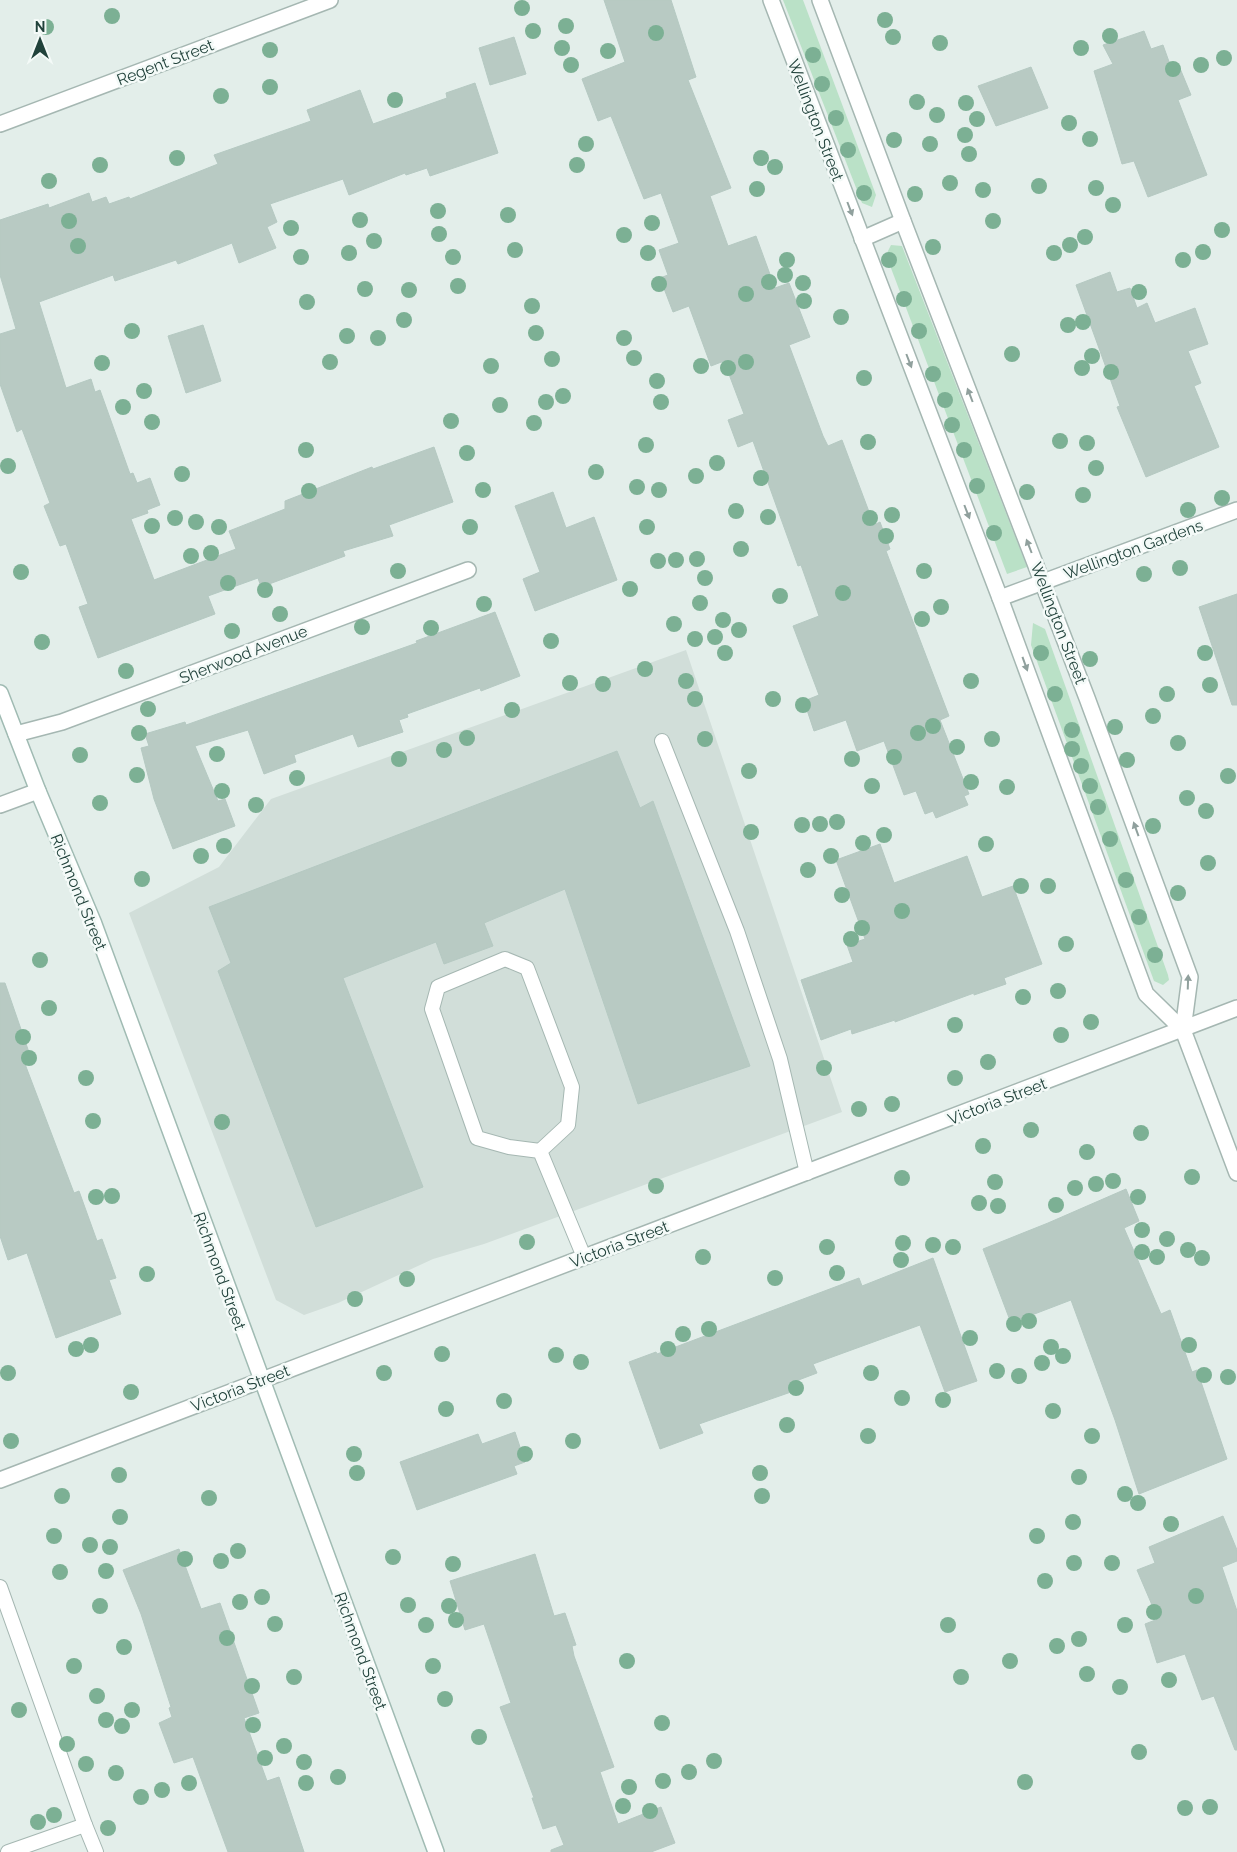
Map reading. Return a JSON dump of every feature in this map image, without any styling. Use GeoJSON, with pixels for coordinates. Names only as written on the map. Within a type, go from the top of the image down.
{"type":"FeatureCollection","features":[{"type":"Feature","properties":{"kind":"street","name":"Regent Street"},"geometry":{"type":"LineString","coordinates":[[0,124],[330,0]]}},
{"type":"Feature","properties":{"kind":"street","name":"Wellington Street"},"geometry":{"type":"LineString","coordinates":[[771,0],[1000,598],[1146,994],[1183,1030],[1237,1173]]}},
{"type":"Feature","properties":{"kind":"street","name":"Wellington Street"},"geometry":{"type":"LineString","coordinates":[[820,0],[903,221],[1043,582],[1190,977],[1183,1030]]}},
{"type":"Feature","properties":{"kind":"street"},"geometry":{"type":"LineString","coordinates":[[862,239],[903,221]]}},
{"type":"Feature","properties":{"kind":"street","name":"Wellington Gardens"},"geometry":{"type":"LineString","coordinates":[[1000,598],[1237,510]]}},
{"type":"Feature","properties":{"kind":"street","name":"Sherwood Avenue"},"geometry":{"type":"LineString","coordinates":[[16,734],[62,722],[468,570]]}},
{"type":"Feature","properties":{"kind":"street","name":"Richmond Street"},"geometry":{"type":"LineString","coordinates":[[0,693],[38,792],[94,924],[260,1380],[436,1852]]}},
{"type":"Feature","properties":{"kind":"street"},"geometry":{"type":"LineString","coordinates":[[0,805],[38,792]]}},
{"type":"Feature","properties":{"kind":"street","name":"Victoria Street"},"geometry":{"type":"LineString","coordinates":[[0,1480],[1237,1008]]}},
{"type":"Feature","properties":{"kind":"lane"},"geometry":{"type":"LineString","coordinates":[[662,741],[737,931],[780,1059],[807,1173]]}},
{"type":"Feature","properties":{"kind":"lane"},"geometry":{"type":"LineString","coordinates":[[505,959],[527,968],[572,1087],[568,1125],[540,1151],[509,1147],[477,1138],[432,1009],[438,987],[505,959]]}},
{"type":"Feature","properties":{"kind":"lane"},"geometry":{"type":"LineString","coordinates":[[540,1151],[584,1257]]}},
{"type":"Feature","properties":{"kind":"lane"},"geometry":{"type":"LineString","coordinates":[[0,1587],[96,1852]]}},
{"type":"Feature","properties":{"kind":"lane"},"geometry":{"type":"LineString","coordinates":[[8,1852],[86,1825]]}},
{"type":"Feature","properties":{"kind":"shaded area"},"geometry":{"type":"Polygon","coordinates":[[[686,650],[842,1112],[484,1244],[433,1259],[338,1303],[304,1315],[276,1300],[129,913],[219,867],[271,799],[686,650]]]}},
{"type":"Feature","properties":{"kind":"green space"},"geometry":{"type":"Polygon","coordinates":[[[783,0],[803,0],[876,195],[872,207],[862,203],[783,0]]]}},
{"type":"Feature","properties":{"kind":"green space"},"geometry":{"type":"Polygon","coordinates":[[[891,245],[902,246],[1027,567],[1007,574],[886,255],[891,245]]]}},
{"type":"Feature","properties":{"kind":"green space"},"geometry":{"type":"Polygon","coordinates":[[[1033,623],[1045,629],[1168,975],[1169,980],[1163,985],[1154,981],[1031,645],[1033,623]]]}},
{"type":"Feature","properties":{"kind":"building"},"geometry":{"type":"Polygon","coordinates":[[[604,0],[671,0],[696,77],[688,80],[731,188],[710,196],[728,246],[756,236],[775,288],[789,283],[810,337],[789,345],[828,446],[842,440],[874,525],[880,522],[890,549],[886,551],[949,716],[940,720],[969,794],[964,796],[968,805],[936,818],[933,811],[925,814],[916,791],[904,795],[884,741],[857,751],[846,720],[814,731],[804,701],[819,695],[793,626],[819,616],[801,565],[798,566],[753,441],[738,447],[728,420],[744,414],[724,361],[711,366],[689,306],[673,312],[660,278],[668,275],[659,250],[679,243],[661,193],[644,199],[611,116],[598,121],[582,79],[625,62],[604,0]]]}},
{"type":"Feature","properties":{"kind":"building"},"geometry":{"type":"Polygon","coordinates":[[[1144,31],[1151,49],[1163,45],[1172,70],[1179,66],[1191,95],[1178,100],[1207,175],[1148,197],[1134,161],[1122,164],[1094,71],[1113,64],[1103,45],[1144,31]]]}},
{"type":"Feature","properties":{"kind":"building"},"geometry":{"type":"Polygon","coordinates":[[[514,37],[526,74],[490,85],[479,48],[514,37]]]}},
{"type":"Feature","properties":{"kind":"building"},"geometry":{"type":"Polygon","coordinates":[[[1031,67],[1048,108],[996,126],[978,86],[1031,67]]]}},
{"type":"Feature","properties":{"kind":"building"},"geometry":{"type":"Polygon","coordinates":[[[475,83],[498,153],[430,176],[427,168],[406,175],[405,173],[349,195],[343,179],[270,204],[277,222],[267,227],[276,248],[239,263],[232,243],[178,264],[176,260],[115,281],[113,275],[39,302],[66,388],[91,379],[95,392],[100,390],[130,474],[133,473],[137,483],[150,478],[160,505],[147,510],[148,513],[131,519],[154,580],[236,549],[229,531],[285,509],[285,501],[372,467],[373,469],[434,447],[453,502],[389,525],[393,536],[343,551],[345,556],[261,587],[258,578],[208,596],[215,614],[98,658],[79,607],[88,604],[66,544],[60,546],[44,506],[50,503],[22,429],[17,432],[0,384],[0,334],[16,329],[0,275],[0,220],[48,204],[49,208],[89,193],[92,202],[106,197],[109,204],[129,197],[130,199],[218,164],[214,155],[311,121],[307,110],[360,90],[373,124],[447,98],[446,93],[475,83]]]}},
{"type":"Feature","properties":{"kind":"building"},"geometry":{"type":"Polygon","coordinates":[[[1110,272],[1117,292],[1130,288],[1137,308],[1147,303],[1155,323],[1195,308],[1208,344],[1188,351],[1201,383],[1194,386],[1219,447],[1146,477],[1117,407],[1120,406],[1076,285],[1110,272]]]}},
{"type":"Feature","properties":{"kind":"building"},"geometry":{"type":"Polygon","coordinates":[[[203,325],[221,381],[186,393],[168,336],[203,325]]]}},
{"type":"Feature","properties":{"kind":"building"},"geometry":{"type":"Polygon","coordinates":[[[553,492],[566,528],[594,517],[617,580],[535,611],[523,579],[540,572],[515,506],[553,492]]]}},
{"type":"Feature","properties":{"kind":"building"},"geometry":{"type":"Polygon","coordinates":[[[1237,594],[1237,705],[1232,705],[1199,607],[1237,594]]]}},
{"type":"Feature","properties":{"kind":"building"},"geometry":{"type":"Polygon","coordinates":[[[495,612],[520,676],[481,691],[480,688],[407,714],[408,717],[399,720],[403,732],[358,747],[353,734],[294,755],[296,762],[264,774],[248,730],[195,746],[218,801],[225,799],[235,826],[173,849],[154,799],[141,748],[149,746],[145,734],[185,722],[186,725],[417,643],[416,641],[495,612]]]}},
{"type":"Feature","properties":{"kind":"building"},"geometry":{"type":"Polygon","coordinates":[[[617,751],[640,808],[653,801],[750,1066],[638,1104],[565,889],[484,923],[493,946],[444,964],[436,942],[343,978],[423,1187],[316,1227],[218,971],[231,963],[209,907],[617,751]]]}},
{"type":"Feature","properties":{"kind":"building"},"geometry":{"type":"Polygon","coordinates":[[[880,844],[894,883],[967,856],[982,897],[1013,886],[1042,964],[1004,978],[1006,984],[974,995],[974,993],[895,1022],[895,1020],[852,1034],[851,1029],[821,1040],[801,980],[853,962],[847,945],[865,939],[836,860],[880,844]]]}},
{"type":"Feature","properties":{"kind":"building"},"geometry":{"type":"Polygon","coordinates":[[[0,983],[5,983],[32,1061],[25,1064],[74,1193],[79,1191],[97,1241],[102,1239],[116,1278],[109,1280],[121,1314],[56,1338],[27,1253],[8,1260],[0,1236],[0,983]]]}},
{"type":"Feature","properties":{"kind":"building"},"geometry":{"type":"Polygon","coordinates":[[[1126,1189],[1139,1221],[1124,1228],[1161,1314],[1170,1310],[1192,1372],[1197,1370],[1227,1459],[1139,1494],[1115,1420],[1071,1300],[1011,1323],[983,1249],[1126,1189]]]}},
{"type":"Feature","properties":{"kind":"building"},"geometry":{"type":"Polygon","coordinates":[[[933,1258],[977,1381],[945,1392],[920,1325],[813,1364],[817,1373],[788,1384],[791,1392],[699,1424],[703,1433],[660,1449],[629,1362],[656,1352],[657,1354],[859,1278],[862,1286],[933,1258]]]}},
{"type":"Feature","properties":{"kind":"building"},"geometry":{"type":"Polygon","coordinates":[[[515,1432],[525,1462],[514,1466],[517,1474],[417,1510],[400,1462],[478,1434],[482,1444],[515,1432]]]}},
{"type":"Feature","properties":{"kind":"building"},"geometry":{"type":"Polygon","coordinates":[[[1223,1516],[1237,1550],[1237,1561],[1222,1567],[1237,1611],[1237,1750],[1235,1750],[1214,1696],[1202,1700],[1185,1654],[1157,1663],[1145,1624],[1158,1619],[1137,1570],[1155,1563],[1149,1547],[1223,1516]]]}},
{"type":"Feature","properties":{"kind":"building"},"geometry":{"type":"Polygon","coordinates":[[[179,1549],[201,1609],[220,1603],[259,1713],[244,1718],[267,1781],[279,1777],[304,1852],[228,1852],[193,1757],[174,1763],[159,1723],[172,1717],[169,1708],[171,1707],[141,1614],[123,1570],[179,1549]]]}},
{"type":"Feature","properties":{"kind":"building"},"geometry":{"type":"Polygon","coordinates":[[[535,1554],[554,1616],[565,1613],[576,1645],[572,1646],[574,1656],[614,1767],[600,1772],[618,1824],[661,1807],[675,1843],[651,1852],[551,1852],[551,1850],[564,1845],[556,1825],[543,1829],[532,1798],[534,1798],[500,1707],[511,1703],[484,1624],[465,1630],[450,1581],[535,1554]]]}}]}
